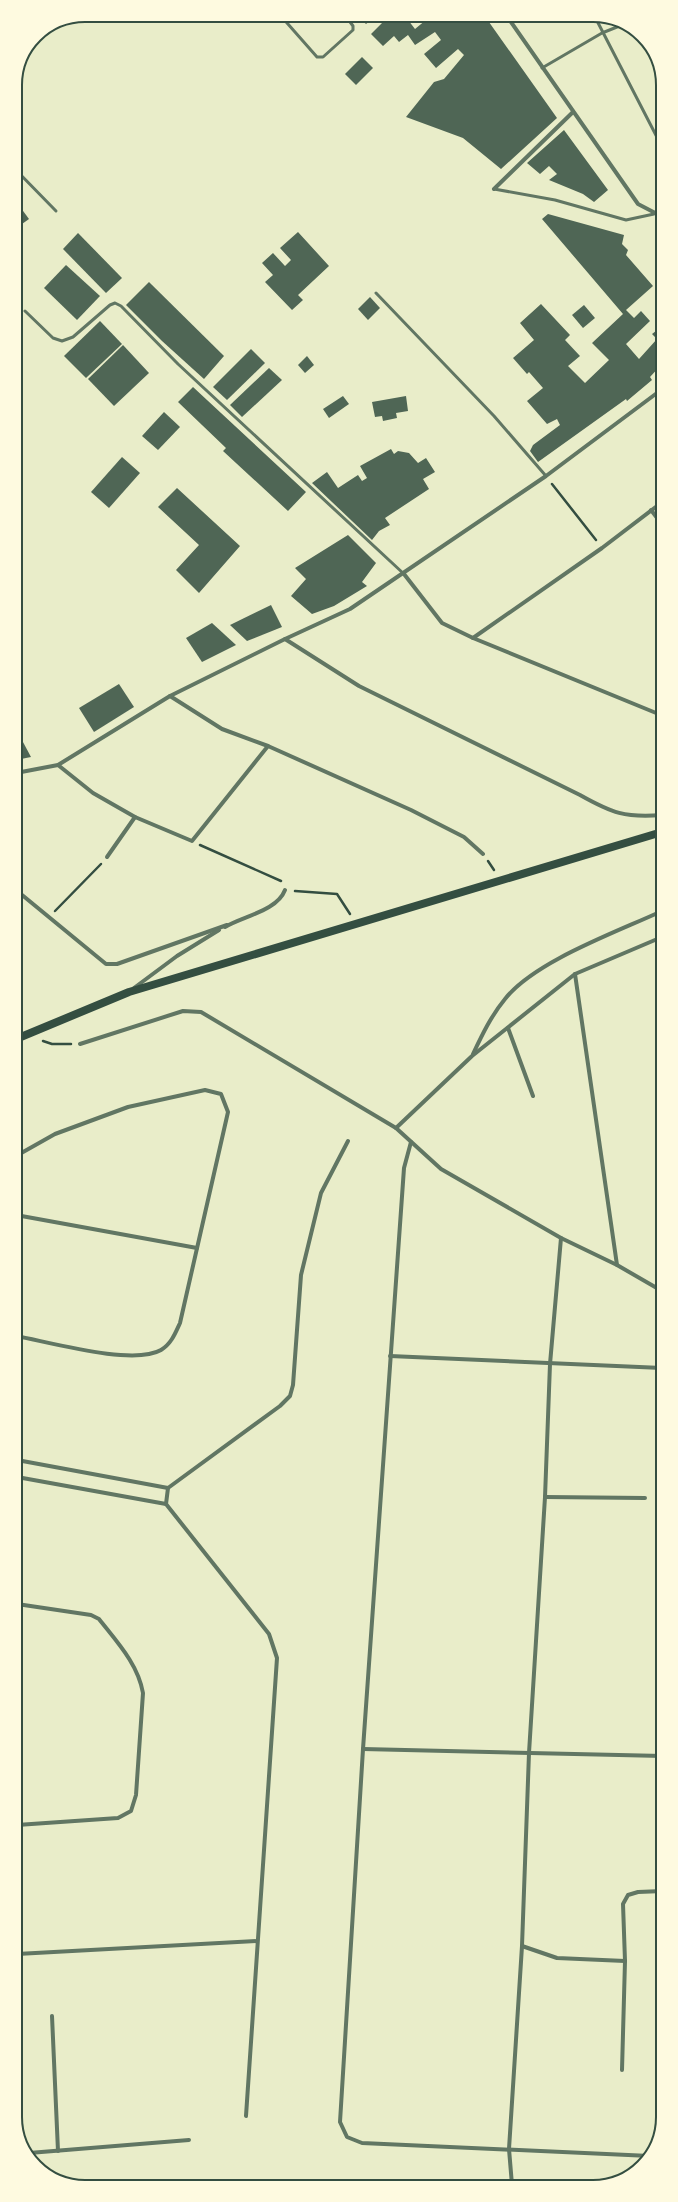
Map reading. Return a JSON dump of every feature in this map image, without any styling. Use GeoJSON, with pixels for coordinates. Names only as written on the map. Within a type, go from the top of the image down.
{"type":"FeatureCollection","features":[{"type":"Feature","properties":{"kind":"main road"},"geometry":{"type":"LineString","coordinates":[[22,1036],[129,992],[656,834]]}},
{"type":"Feature","properties":{"kind":"street"},"geometry":{"type":"LineString","coordinates":[[511,22],[638,204],[654,214]]}},
{"type":"Feature","properties":{"kind":"street"},"geometry":{"type":"LineString","coordinates":[[494,188],[573,112]]}},
{"type":"Feature","properties":{"kind":"street"},"geometry":{"type":"LineString","coordinates":[[22,772],[58,765],[170,696],[285,639],[350,609],[404,574],[546,476],[656,396]]}},
{"type":"Feature","properties":{"kind":"street"},"geometry":{"type":"LineString","coordinates":[[473,638],[602,548],[656,506]]}},
{"type":"Feature","properties":{"kind":"street"},"geometry":{"type":"LineString","coordinates":[[651,510],[656,516]]}},
{"type":"Feature","properties":{"kind":"street"},"geometry":{"type":"LineString","coordinates":[[404,574],[442,622],[473,638],[656,713]]}},
{"type":"Feature","properties":{"kind":"street"},"geometry":{"type":"LineString","coordinates":[[285,639],[359,686],[580,795],[608,811],[639,817],[656,816]]}},
{"type":"Feature","properties":{"kind":"street"},"geometry":{"type":"LineString","coordinates":[[170,696],[222,729],[268,746],[411,810],[464,837],[484,854]]}},
{"type":"Feature","properties":{"kind":"street"},"geometry":{"type":"LineString","coordinates":[[58,765],[93,793],[135,817],[192,841],[268,746]]}},
{"type":"Feature","properties":{"kind":"street"},"geometry":{"type":"LineString","coordinates":[[107,857],[135,817]]}},
{"type":"Feature","properties":{"kind":"street"},"geometry":{"type":"LineString","coordinates":[[22,895],[106,964],[117,964],[227,925],[271,906],[283,896],[285,890]]}},
{"type":"Feature","properties":{"kind":"street"},"geometry":{"type":"LineString","coordinates":[[472,1056],[486,1027],[505,998],[525,979],[554,961],[656,914]]}},
{"type":"Feature","properties":{"kind":"street"},"geometry":{"type":"LineString","coordinates":[[129,992],[177,956],[227,925]]}},
{"type":"Feature","properties":{"kind":"street"},"geometry":{"type":"LineString","coordinates":[[396,1128],[472,1056],[575,974],[656,940]]}},
{"type":"Feature","properties":{"kind":"street"},"geometry":{"type":"LineString","coordinates":[[575,974],[617,1265]]}},
{"type":"Feature","properties":{"kind":"street"},"geometry":{"type":"LineString","coordinates":[[80,1044],[183,1011],[201,1012],[220,1021],[333,1092],[396,1128],[441,1169],[561,1238],[617,1265],[656,1288]]}},
{"type":"Feature","properties":{"kind":"street"},"geometry":{"type":"LineString","coordinates":[[508,1028],[533,1096]]}},
{"type":"Feature","properties":{"kind":"street"},"geometry":{"type":"LineString","coordinates":[[22,1153],[55,1134],[128,1107],[205,1090],[221,1094],[228,1112],[180,1323],[173,1339],[161,1350],[143,1356],[124,1356],[22,1337]]}},
{"type":"Feature","properties":{"kind":"street"},"geometry":{"type":"LineString","coordinates":[[166,1504],[168,1488],[280,1406],[290,1396],[293,1385],[301,1275],[322,1193],[348,1141]]}},
{"type":"Feature","properties":{"kind":"street"},"geometry":{"type":"LineString","coordinates":[[411,1142],[404,1168],[390,1356],[363,1749],[340,2122],[347,2137],[362,2144],[642,2156]]}},
{"type":"Feature","properties":{"kind":"street"},"geometry":{"type":"LineString","coordinates":[[22,1216],[197,1248]]}},
{"type":"Feature","properties":{"kind":"street"},"geometry":{"type":"LineString","coordinates":[[512,2180],[510,2149],[522,1946],[528,1753],[545,1497],[550,1364],[561,1238]]}},
{"type":"Feature","properties":{"kind":"street"},"geometry":{"type":"LineString","coordinates":[[390,1356],[656,1368]]}},
{"type":"Feature","properties":{"kind":"street"},"geometry":{"type":"LineString","coordinates":[[22,1461],[168,1488]]}},
{"type":"Feature","properties":{"kind":"street"},"geometry":{"type":"LineString","coordinates":[[22,1478],[166,1504],[270,1634],[277,1658],[246,2116]]}},
{"type":"Feature","properties":{"kind":"street"},"geometry":{"type":"LineString","coordinates":[[545,1497],[645,1498]]}},
{"type":"Feature","properties":{"kind":"street"},"geometry":{"type":"LineString","coordinates":[[22,1605],[91,1615],[99,1619],[134,1665],[140,1678],[143,1693],[136,1795],[131,1811],[118,1818],[22,1825]]}},
{"type":"Feature","properties":{"kind":"street"},"geometry":{"type":"LineString","coordinates":[[363,1749],[656,1756]]}},
{"type":"Feature","properties":{"kind":"street"},"geometry":{"type":"LineString","coordinates":[[622,2070],[625,1960],[623,1904],[628,1895],[638,1892],[656,1891]]}},
{"type":"Feature","properties":{"kind":"street"},"geometry":{"type":"LineString","coordinates":[[22,1954],[257,1941]]}},
{"type":"Feature","properties":{"kind":"street"},"geometry":{"type":"LineString","coordinates":[[522,1946],[557,1958],[625,1960]]}},
{"type":"Feature","properties":{"kind":"street"},"geometry":{"type":"LineString","coordinates":[[52,2016],[58,2151]]}},
{"type":"Feature","properties":{"kind":"street"},"geometry":{"type":"LineString","coordinates":[[34,2153],[189,2140]]}},
{"type":"Feature","properties":{"kind":"lane"},"geometry":{"type":"LineString","coordinates":[[286,22],[317,57],[322,57],[353,30],[353,26],[350,22]]}},
{"type":"Feature","properties":{"kind":"lane"},"geometry":{"type":"LineString","coordinates":[[597,22],[656,136]]}},
{"type":"Feature","properties":{"kind":"lane"},"geometry":{"type":"LineString","coordinates":[[542,68],[602,33],[617,27]]}},
{"type":"Feature","properties":{"kind":"lane"},"geometry":{"type":"LineString","coordinates":[[22,176],[56,211]]}},
{"type":"Feature","properties":{"kind":"lane"},"geometry":{"type":"LineString","coordinates":[[494,188],[555,200],[626,220],[654,214]]}},
{"type":"Feature","properties":{"kind":"lane"},"geometry":{"type":"LineString","coordinates":[[376,293],[494,416],[546,476]]}},
{"type":"Feature","properties":{"kind":"lane"},"geometry":{"type":"LineString","coordinates":[[25,312],[53,338],[62,341],[73,337],[110,305],[115,303],[121,306],[178,364],[404,574]]}},
{"type":"Feature","properties":{"kind":"path"},"geometry":{"type":"LineString","coordinates":[[546,476],[602,548]]}},
{"type":"Feature","properties":{"kind":"path"},"geometry":{"type":"LineString","coordinates":[[192,841],[282,881],[285,890],[338,894],[356,924]]}},
{"type":"Feature","properties":{"kind":"path"},"geometry":{"type":"LineString","coordinates":[[484,854],[501,880]]}},
{"type":"Feature","properties":{"kind":"path"},"geometry":{"type":"LineString","coordinates":[[50,917],[107,857]]}},
{"type":"Feature","properties":{"kind":"path"},"geometry":{"type":"LineString","coordinates":[[25,1034],[52,1044],[80,1044]]}},
{"type":"Feature","properties":{"kind":"building"},"geometry":{"type":"Polygon","coordinates":[[[381,22],[410,22],[415,29],[424,22],[489,22],[557,118],[501,169],[463,138],[406,117],[434,82],[444,79],[464,55],[458,49],[436,68],[424,54],[441,40],[435,32],[415,45],[408,35],[399,42],[394,36],[383,46],[371,34],[382,23],[381,22]]]}},
{"type":"Feature","properties":{"kind":"building"},"geometry":{"type":"Polygon","coordinates":[[[362,57],[373,68],[356,85],[345,74],[362,57]]]}},
{"type":"Feature","properties":{"kind":"building"},"geometry":{"type":"Polygon","coordinates":[[[564,130],[608,190],[594,202],[583,194],[549,180],[557,174],[549,166],[540,174],[527,163],[564,130]]]}},
{"type":"Feature","properties":{"kind":"building"},"geometry":{"type":"Polygon","coordinates":[[[22,210],[29,219],[22,224],[22,210]]]}},
{"type":"Feature","properties":{"kind":"building"},"geometry":{"type":"Polygon","coordinates":[[[548,214],[624,235],[622,244],[628,250],[626,255],[653,286],[626,310],[634,318],[641,311],[650,321],[626,344],[639,359],[656,340],[656,370],[650,377],[652,380],[627,401],[626,399],[538,462],[530,451],[533,445],[560,425],[557,419],[547,424],[527,401],[543,388],[529,372],[527,374],[513,358],[534,340],[520,323],[541,304],[570,335],[565,340],[580,356],[568,366],[585,383],[609,360],[592,343],[623,314],[542,219],[548,214]]]}},
{"type":"Feature","properties":{"kind":"building"},"geometry":{"type":"Polygon","coordinates":[[[298,232],[329,266],[298,295],[303,300],[292,310],[265,282],[273,275],[262,263],[273,253],[285,266],[291,260],[280,248],[298,232]]]}},
{"type":"Feature","properties":{"kind":"building"},"geometry":{"type":"Polygon","coordinates":[[[78,233],[122,278],[106,293],[63,249],[78,233]]]}},
{"type":"Feature","properties":{"kind":"building"},"geometry":{"type":"Polygon","coordinates":[[[66,265],[100,296],[77,320],[44,288],[66,265]]]}},
{"type":"Feature","properties":{"kind":"building"},"geometry":{"type":"Polygon","coordinates":[[[149,282],[224,356],[204,379],[162,341],[126,305],[149,282]]]}},
{"type":"Feature","properties":{"kind":"building"},"geometry":{"type":"Polygon","coordinates":[[[370,297],[380,308],[368,320],[358,309],[370,297]]]}},
{"type":"Feature","properties":{"kind":"building"},"geometry":{"type":"Polygon","coordinates":[[[584,305],[595,318],[583,328],[572,315],[584,305]]]}},
{"type":"Feature","properties":{"kind":"building"},"geometry":{"type":"Polygon","coordinates":[[[100,321],[122,344],[86,378],[64,356],[100,321]]]}},
{"type":"Feature","properties":{"kind":"building"},"geometry":{"type":"Polygon","coordinates":[[[656,331],[656,338],[652,334],[656,331]]]}},
{"type":"Feature","properties":{"kind":"building"},"geometry":{"type":"Polygon","coordinates":[[[123,345],[149,373],[114,406],[88,379],[123,345]]]}},
{"type":"Feature","properties":{"kind":"building"},"geometry":{"type":"Polygon","coordinates":[[[251,349],[265,363],[227,400],[213,387],[251,349]]]}},
{"type":"Feature","properties":{"kind":"building"},"geometry":{"type":"Polygon","coordinates":[[[307,356],[314,365],[305,373],[298,365],[307,356]]]}},
{"type":"Feature","properties":{"kind":"building"},"geometry":{"type":"Polygon","coordinates":[[[269,368],[282,380],[242,417],[230,405],[269,368]]]}},
{"type":"Feature","properties":{"kind":"building"},"geometry":{"type":"Polygon","coordinates":[[[193,387],[306,492],[288,511],[223,451],[226,448],[178,402],[193,387]]]}},
{"type":"Feature","properties":{"kind":"building"},"geometry":{"type":"Polygon","coordinates":[[[343,396],[349,404],[329,418],[323,409],[343,396]]]}},
{"type":"Feature","properties":{"kind":"building"},"geometry":{"type":"Polygon","coordinates":[[[406,396],[408,411],[396,413],[397,418],[383,421],[382,416],[375,417],[372,402],[406,396]]]}},
{"type":"Feature","properties":{"kind":"building"},"geometry":{"type":"Polygon","coordinates":[[[164,412],[180,427],[158,450],[142,436],[164,412]]]}},
{"type":"Feature","properties":{"kind":"building"},"geometry":{"type":"Polygon","coordinates":[[[391,449],[394,454],[398,451],[409,453],[418,463],[426,458],[435,472],[423,479],[429,489],[385,518],[390,525],[379,531],[372,540],[312,483],[327,472],[338,488],[358,475],[362,481],[367,478],[360,466],[391,449]]]}},
{"type":"Feature","properties":{"kind":"building"},"geometry":{"type":"Polygon","coordinates":[[[122,457],[140,473],[109,508],[91,492],[122,457]]]}},
{"type":"Feature","properties":{"kind":"building"},"geometry":{"type":"Polygon","coordinates":[[[177,488],[240,546],[199,593],[176,570],[199,545],[158,507],[177,488]]]}},
{"type":"Feature","properties":{"kind":"building"},"geometry":{"type":"Polygon","coordinates":[[[348,535],[376,563],[362,582],[367,586],[334,606],[312,614],[291,596],[306,579],[295,568],[348,535]]]}},
{"type":"Feature","properties":{"kind":"building"},"geometry":{"type":"Polygon","coordinates":[[[271,605],[282,627],[247,641],[230,625],[271,605]]]}},
{"type":"Feature","properties":{"kind":"building"},"geometry":{"type":"Polygon","coordinates":[[[212,623],[236,645],[202,662],[186,638],[212,623]]]}},
{"type":"Feature","properties":{"kind":"building"},"geometry":{"type":"Polygon","coordinates":[[[119,684],[134,707],[94,732],[79,708],[119,684]]]}},
{"type":"Feature","properties":{"kind":"building"},"geometry":{"type":"Polygon","coordinates":[[[22,740],[31,757],[22,759],[22,740]]]}}]}
